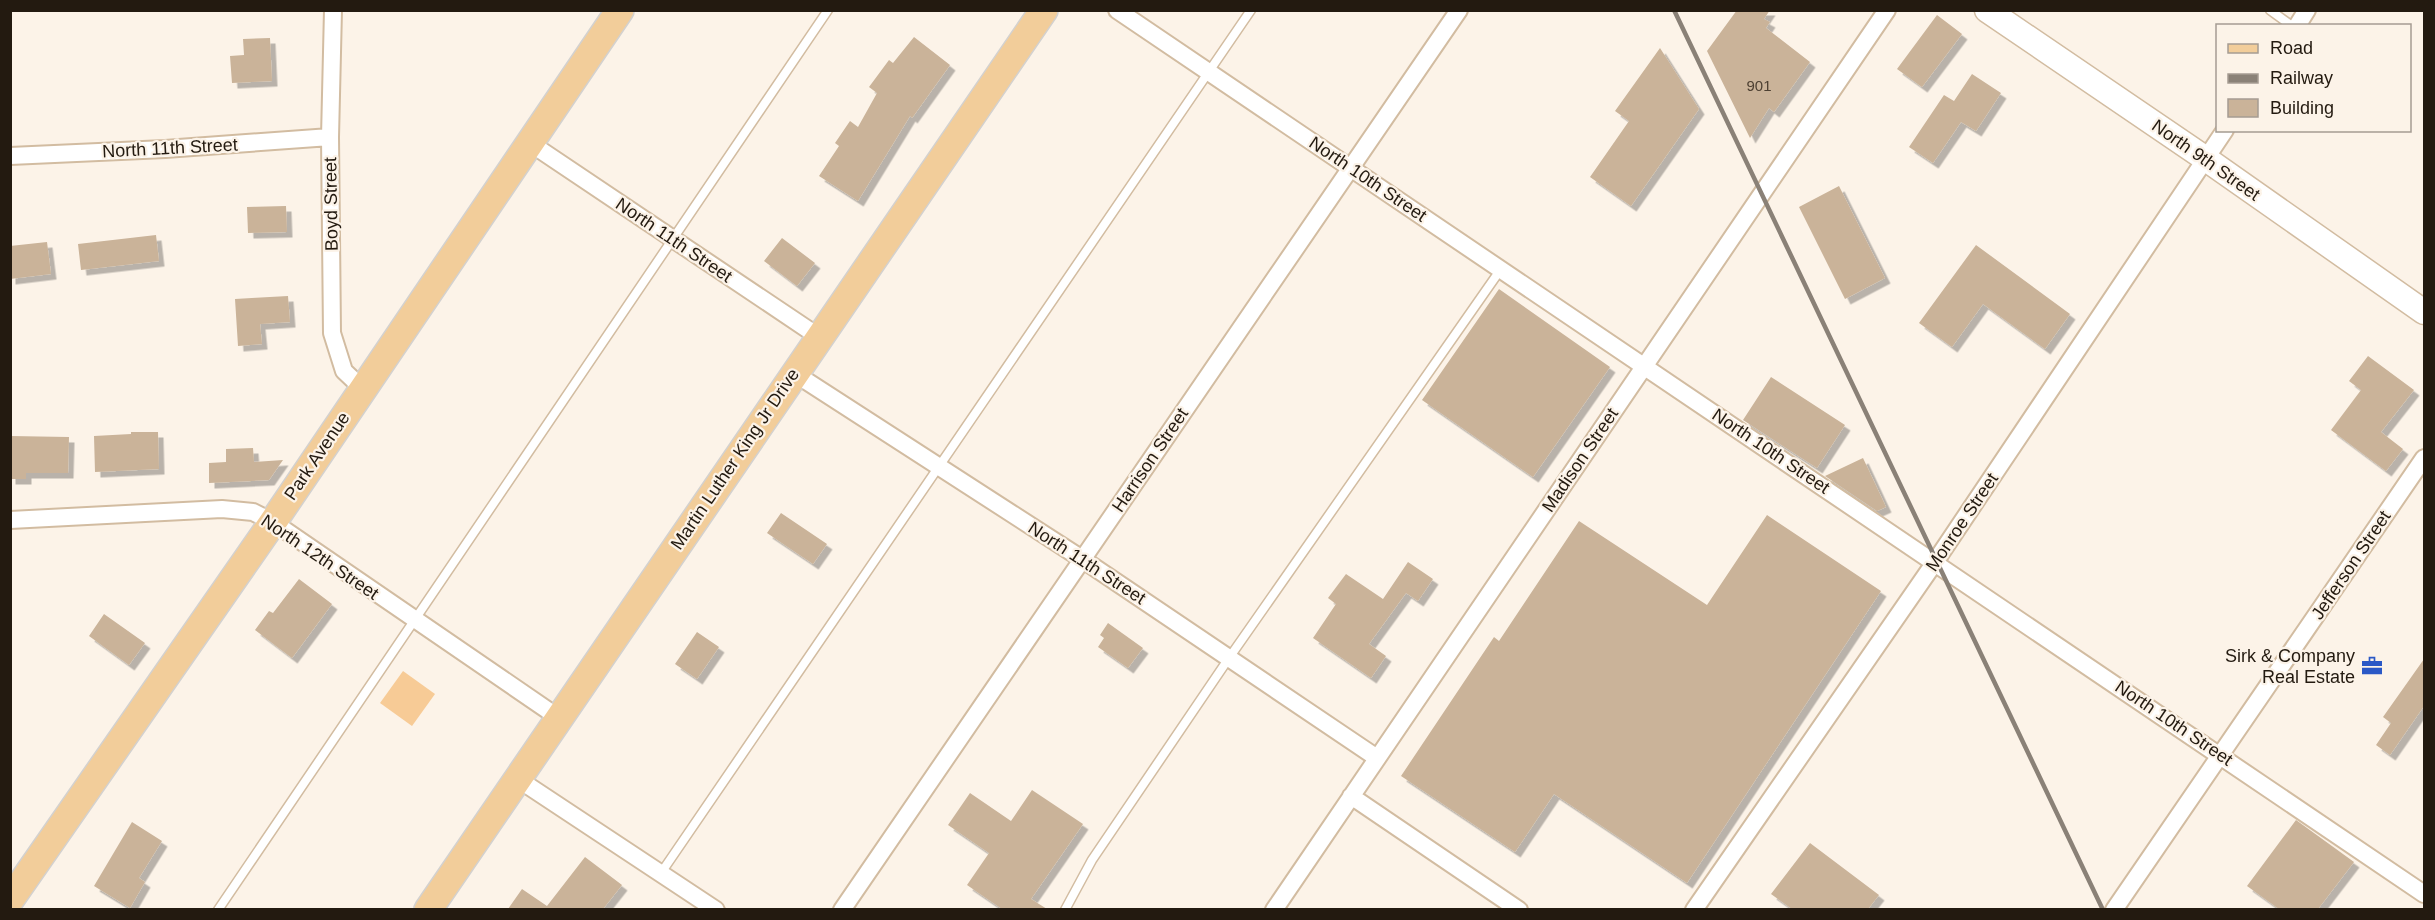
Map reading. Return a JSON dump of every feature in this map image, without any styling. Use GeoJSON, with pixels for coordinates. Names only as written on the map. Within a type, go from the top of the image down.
{"type":"FeatureCollection","features":[{"type":"Feature","properties":{"kind":"main road","name":"Park Avenue"},"geometry":{"type":"LineString","coordinates":[[10,900],[273,522],[620,10]]}},
{"type":"Feature","properties":{"kind":"main road","name":"Martin Luther King Jr Drive"},"geometry":{"type":"LineString","coordinates":[[428,909],[1044,10]]}},
{"type":"Feature","properties":{"kind":"street","name":"Boyd Street"},"geometry":{"type":"LineString","coordinates":[[333,10],[330,137],[332,333],[344,371],[362,388]]}},
{"type":"Feature","properties":{"kind":"street","name":"North 10th Street"},"geometry":{"type":"LineString","coordinates":[[1117,10],[2222,755],[2424,894]]}},
{"type":"Feature","properties":{"kind":"street","name":"Harrison Street"},"geometry":{"type":"LineString","coordinates":[[842,909],[1459,10]]}},
{"type":"Feature","properties":{"kind":"street","name":"Madison Street"},"geometry":{"type":"LineString","coordinates":[[1274,909],[1887,10]]}},
{"type":"Feature","properties":{"kind":"street","name":"North 9th Street"},"geometry":{"type":"LineString","coordinates":[[1987,10],[2206,159],[2424,312]]}},
{"type":"Feature","properties":{"kind":"street"},"geometry":{"type":"LineString","coordinates":[[2298,24],[2307,10]]}},
{"type":"Feature","properties":{"kind":"street","name":"Monroe Street"},"geometry":{"type":"LineString","coordinates":[[1694,909],[1935,562],[2224,132]]}},
{"type":"Feature","properties":{"kind":"street","name":"North 11th Street"},"geometry":{"type":"LineString","coordinates":[[10,156],[165,149],[330,137]]}},
{"type":"Feature","properties":{"kind":"street","name":"North 11th Street"},"geometry":{"type":"LineString","coordinates":[[530,143],[819,337]]}},
{"type":"Feature","properties":{"kind":"street","name":"North 11th Street"},"geometry":{"type":"LineString","coordinates":[[794,373],[1082,559],[1377,758]]}},
{"type":"Feature","properties":{"kind":"street","name":"Jefferson Street"},"geometry":{"type":"LineString","coordinates":[[2114,909],[2424,458]]}},
{"type":"Feature","properties":{"kind":"street","name":"North 12th Street"},"geometry":{"type":"LineString","coordinates":[[10,520],[222,509],[253,512],[273,522],[559,718]]}},
{"type":"Feature","properties":{"kind":"street"},"geometry":{"type":"LineString","coordinates":[[518,779],[716,909]]}},
{"type":"Feature","properties":{"kind":"street"},"geometry":{"type":"LineString","coordinates":[[1351,796],[1519,909]]}},
{"type":"Feature","properties":{"kind":"lane"},"geometry":{"type":"LineString","coordinates":[[218,909],[416,621],[828,10]]}},
{"type":"Feature","properties":{"kind":"lane"},"geometry":{"type":"LineString","coordinates":[[661,873],[1251,10]]}},
{"type":"Feature","properties":{"kind":"lane"},"geometry":{"type":"LineString","coordinates":[[2270,10],[2289,24]]}},
{"type":"Feature","properties":{"kind":"lane"},"geometry":{"type":"LineString","coordinates":[[1065,909],[1092,860],[1229,658],[1500,269]]}},
{"type":"Feature","properties":{"kind":"shaded area"},"geometry":{"type":"Polygon","coordinates":[[[403,671],[435,694],[412,726],[380,703],[403,671]]]}},
{"type":"Feature","properties":{"kind":"building"},"geometry":{"type":"Polygon","coordinates":[[[1737,10],[1770,10],[1764,19],[1770,22],[1766,28],[1810,62],[1774,112],[1769,108],[1750,138],[1707,51],[1737,10]]]}},
{"type":"Feature","properties":{"kind":"building"},"geometry":{"type":"Polygon","coordinates":[[[1937,15],[1962,34],[1922,87],[1897,69],[1937,15]]]}},
{"type":"Feature","properties":{"kind":"building"},"geometry":{"type":"Polygon","coordinates":[[[914,37],[950,65],[912,118],[910,116],[858,201],[819,176],[839,146],[835,143],[850,121],[858,127],[877,93],[869,87],[889,60],[893,63],[914,37]]]}},
{"type":"Feature","properties":{"kind":"building"},"geometry":{"type":"Polygon","coordinates":[[[270,38],[272,81],[232,83],[230,56],[244,55],[243,39],[270,38]]]}},
{"type":"Feature","properties":{"kind":"building"},"geometry":{"type":"Polygon","coordinates":[[[1660,48],[1699,109],[1631,206],[1590,177],[1629,121],[1615,111],[1660,48]]]}},
{"type":"Feature","properties":{"kind":"building"},"geometry":{"type":"Polygon","coordinates":[[[1972,74],[2001,93],[1976,131],[1961,122],[1933,163],[1909,147],[1944,95],[1954,101],[1972,74]]]}},
{"type":"Feature","properties":{"kind":"building"},"geometry":{"type":"Polygon","coordinates":[[[1839,186],[1885,278],[1845,299],[1799,207],[1839,186]]]}},
{"type":"Feature","properties":{"kind":"building"},"geometry":{"type":"Polygon","coordinates":[[[286,206],[287,232],[248,233],[247,207],[286,206]]]}},
{"type":"Feature","properties":{"kind":"building"},"geometry":{"type":"Polygon","coordinates":[[[156,235],[159,261],[81,270],[78,244],[156,235]]]}},
{"type":"Feature","properties":{"kind":"building"},"geometry":{"type":"Polygon","coordinates":[[[782,238],[815,263],[797,286],[764,261],[782,238]]]}},
{"type":"Feature","properties":{"kind":"building"},"geometry":{"type":"Polygon","coordinates":[[[47,242],[51,274],[10,279],[10,246],[47,242]]]}},
{"type":"Feature","properties":{"kind":"building"},"geometry":{"type":"Polygon","coordinates":[[[1976,245],[2070,314],[2045,349],[1983,304],[1952,347],[1919,323],[1976,245]]]}},
{"type":"Feature","properties":{"kind":"building"},"geometry":{"type":"Polygon","coordinates":[[[1499,289],[1610,367],[1533,477],[1422,400],[1499,289]]]}},
{"type":"Feature","properties":{"kind":"building"},"geometry":{"type":"Polygon","coordinates":[[[288,296],[290,322],[260,324],[262,344],[238,346],[235,299],[288,296]]]}},
{"type":"Feature","properties":{"kind":"building"},"geometry":{"type":"Polygon","coordinates":[[[2368,356],[2414,390],[2381,432],[2403,449],[2386,471],[2331,430],[2361,390],[2349,381],[2368,356]]]}},
{"type":"Feature","properties":{"kind":"building"},"geometry":{"type":"Polygon","coordinates":[[[1771,377],[1845,425],[1817,468],[1743,420],[1771,377]]]}},
{"type":"Feature","properties":{"kind":"building"},"geometry":{"type":"Polygon","coordinates":[[[131,432],[158,432],[159,469],[95,472],[94,436],[131,434],[131,432]]]}},
{"type":"Feature","properties":{"kind":"building"},"geometry":{"type":"Polygon","coordinates":[[[10,436],[69,437],[68,473],[26,473],[26,479],[10,479],[10,436]]]}},
{"type":"Feature","properties":{"kind":"building"},"geometry":{"type":"Polygon","coordinates":[[[253,448],[254,462],[283,460],[269,480],[209,483],[209,463],[226,462],[226,449],[253,448]]]}},
{"type":"Feature","properties":{"kind":"building"},"geometry":{"type":"Polygon","coordinates":[[[1863,458],[1886,507],[1877,511],[1825,476],[1863,458]]]}},
{"type":"Feature","properties":{"kind":"building"},"geometry":{"type":"Polygon","coordinates":[[[781,513],[827,544],[813,564],[767,533],[781,513]]]}},
{"type":"Feature","properties":{"kind":"building"},"geometry":{"type":"Polygon","coordinates":[[[1767,515],[1881,591],[1687,883],[1554,794],[1515,852],[1401,776],[1494,637],[1499,641],[1579,521],[1707,605],[1767,515]]]}},
{"type":"Feature","properties":{"kind":"building"},"geometry":{"type":"Polygon","coordinates":[[[1408,562],[1433,579],[1418,601],[1406,593],[1369,644],[1386,656],[1371,678],[1313,638],[1336,604],[1328,598],[1346,574],[1383,599],[1408,562]]]}},
{"type":"Feature","properties":{"kind":"building"},"geometry":{"type":"Polygon","coordinates":[[[299,579],[332,604],[292,658],[255,630],[269,611],[273,613],[299,579]]]}},
{"type":"Feature","properties":{"kind":"building"},"geometry":{"type":"Polygon","coordinates":[[[104,614],[145,643],[129,665],[89,636],[104,614]]]}},
{"type":"Feature","properties":{"kind":"building"},"geometry":{"type":"Polygon","coordinates":[[[1108,623],[1143,648],[1128,668],[1098,647],[1104,638],[1100,635],[1108,623]]]}},
{"type":"Feature","properties":{"kind":"building"},"geometry":{"type":"Polygon","coordinates":[[[697,632],[719,647],[697,679],[675,664],[697,632]]]}},
{"type":"Feature","properties":{"kind":"building"},"geometry":{"type":"Polygon","coordinates":[[[2424,659],[2424,706],[2390,755],[2376,745],[2391,723],[2383,717],[2424,659]]]}},
{"type":"Feature","properties":{"kind":"building"},"geometry":{"type":"Polygon","coordinates":[[[1032,790],[1083,824],[1031,899],[1047,909],[1002,909],[967,885],[989,853],[948,825],[970,793],[1011,821],[1032,790]]]}},
{"type":"Feature","properties":{"kind":"building"},"geometry":{"type":"Polygon","coordinates":[[[2296,820],[2354,862],[2318,909],[2279,909],[2247,886],[2296,820]]]}},
{"type":"Feature","properties":{"kind":"building"},"geometry":{"type":"Polygon","coordinates":[[[132,822],[162,841],[139,878],[145,882],[130,908],[94,886],[132,822]]]}},
{"type":"Feature","properties":{"kind":"building"},"geometry":{"type":"Polygon","coordinates":[[[1810,843],[1879,895],[1868,909],[1792,909],[1771,894],[1810,843]]]}},
{"type":"Feature","properties":{"kind":"building"},"geometry":{"type":"Polygon","coordinates":[[[585,857],[622,885],[603,909],[508,909],[522,889],[547,906],[585,857]]]}},
{"type":"Feature","properties":{"kind":"railway"},"geometry":{"type":"LineString","coordinates":[[1674,10],[2103,910]]}},
{"type":"Feature","properties":{"kind":"place","name":"Sirk & Company Real Estate"},"geometry":{"type":"Point","coordinates":[2372,666]}}]}
